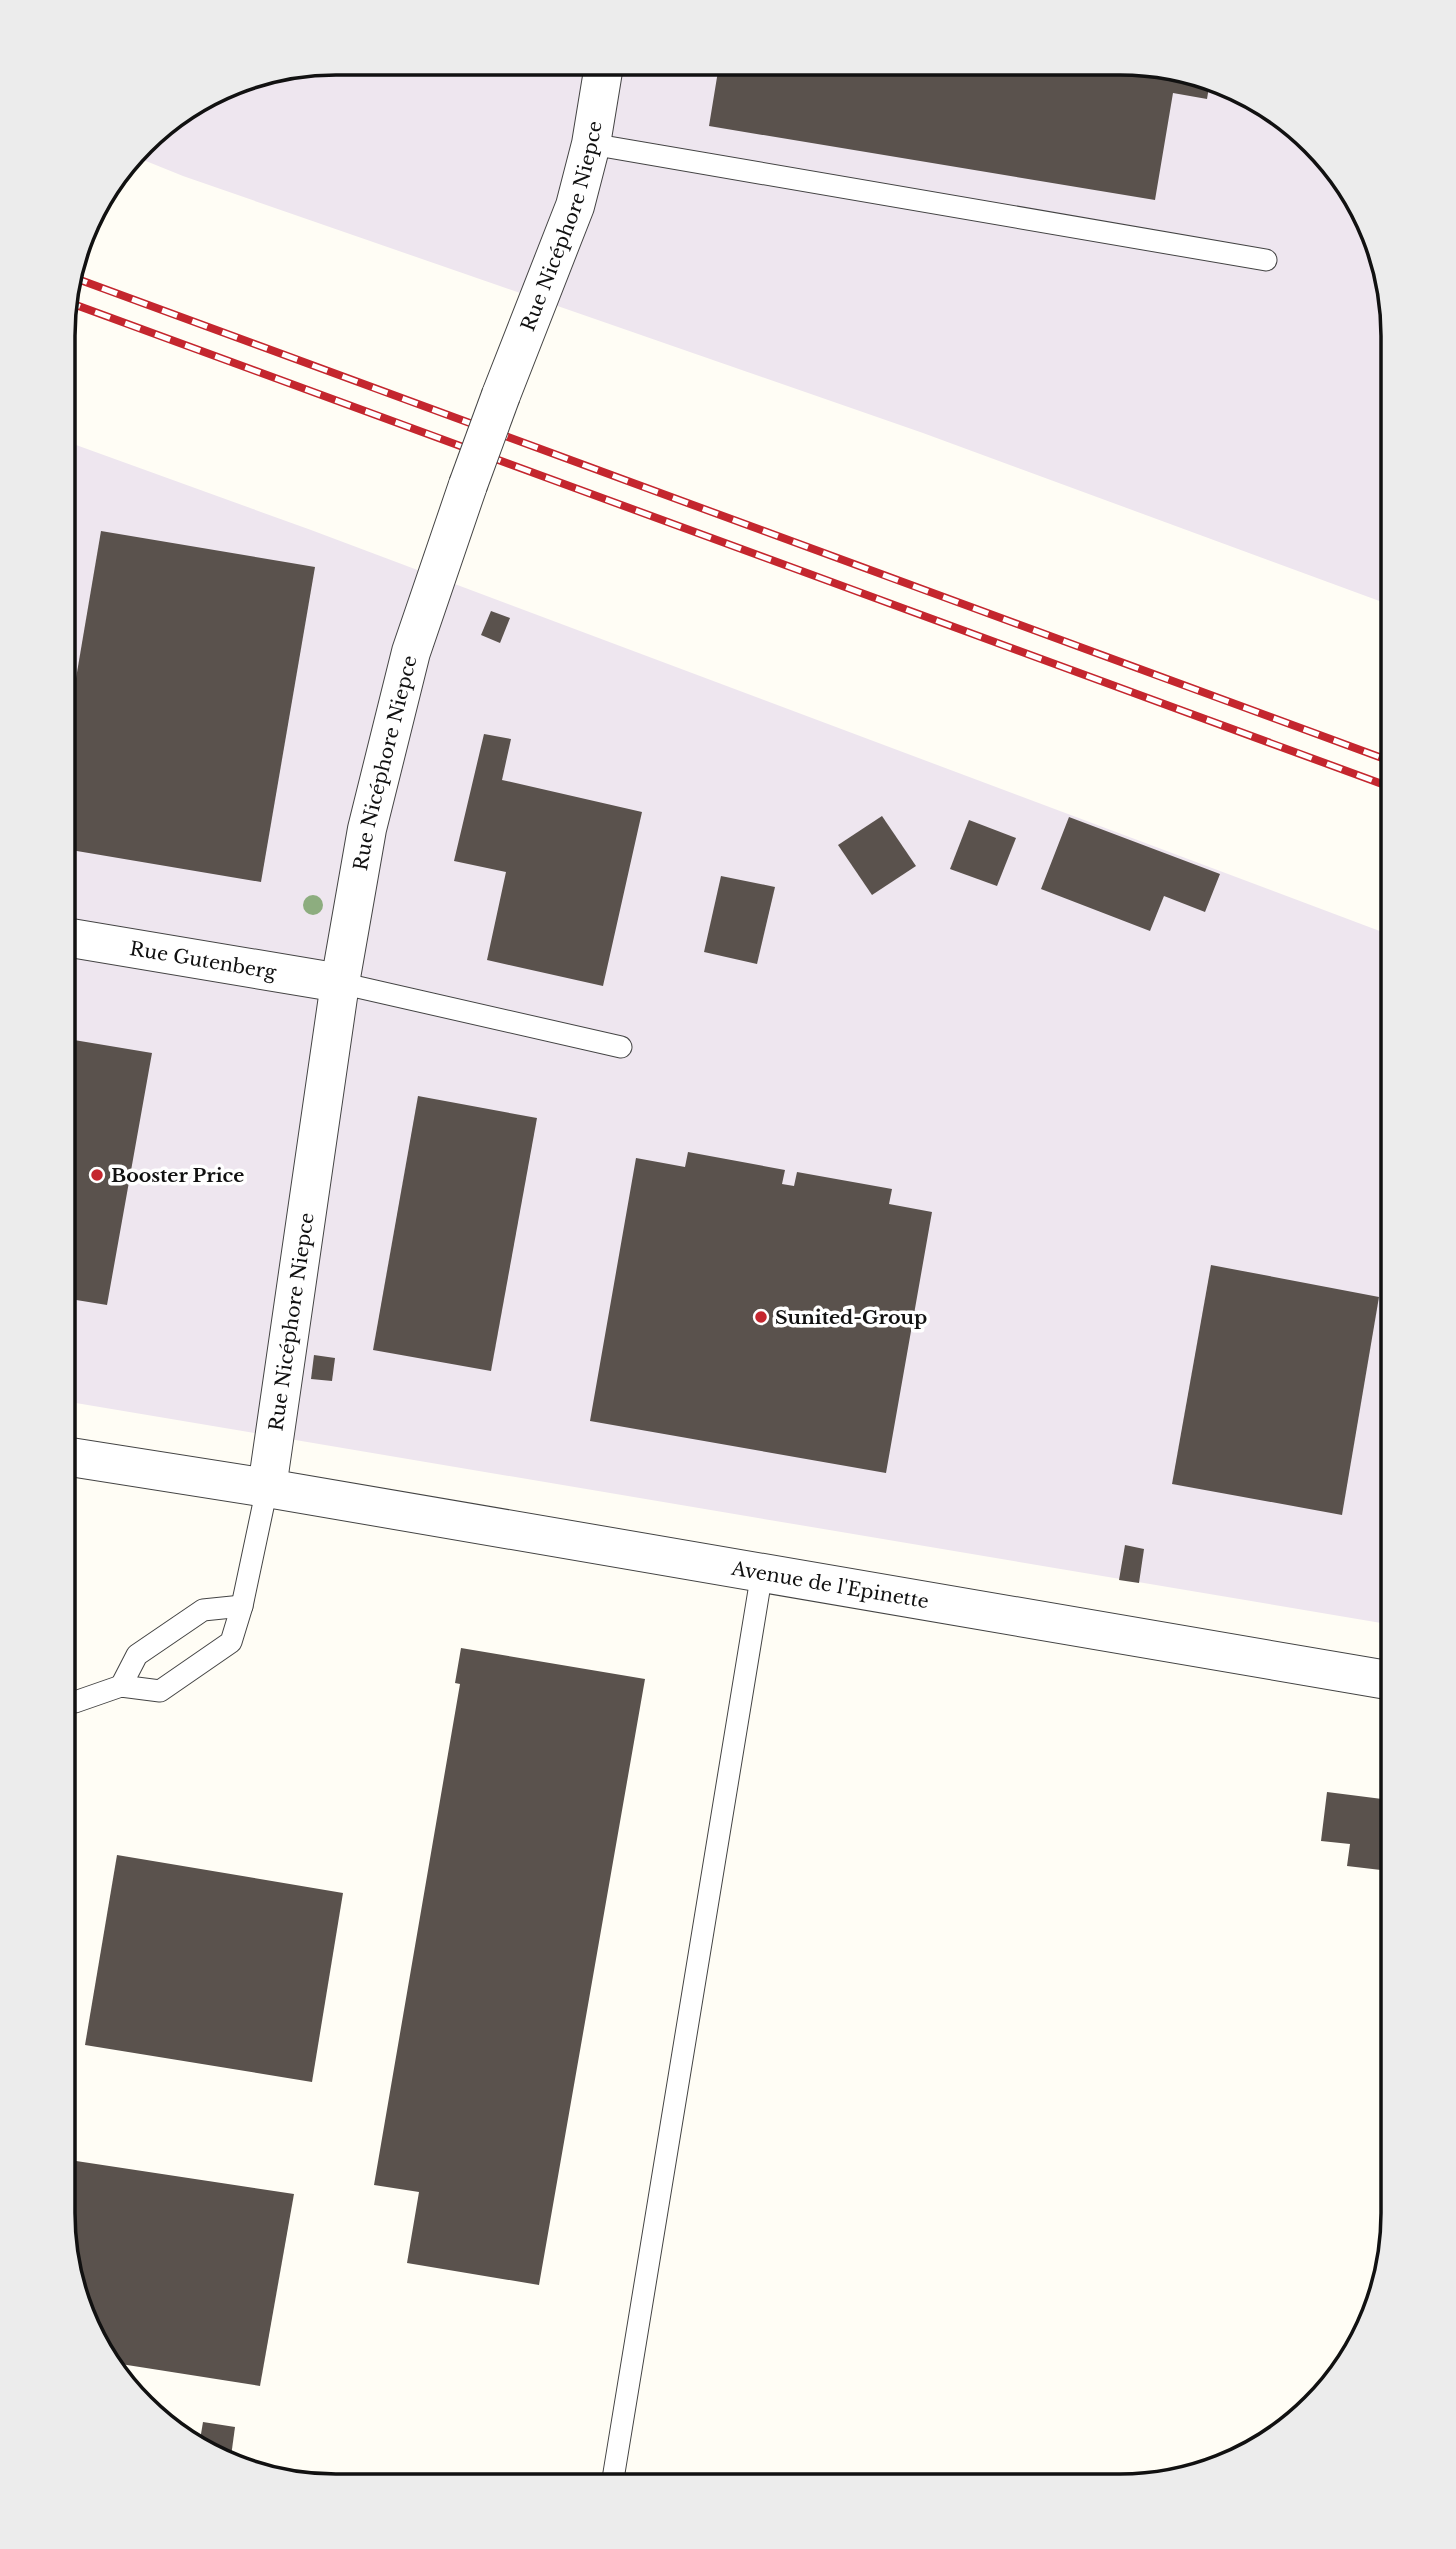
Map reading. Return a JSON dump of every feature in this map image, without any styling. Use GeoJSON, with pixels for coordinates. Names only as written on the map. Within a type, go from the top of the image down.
{"type":"FeatureCollection","features":[{"type":"Feature","properties":{"kind":"street","name":"Rue Nicéphore Niepce"},"geometry":{"type":"LineString","coordinates":[[267,1488],[340,983],[366,829],[411,652],[501,395],[575,206],[591,144],[602,75]]}},
{"type":"Feature","properties":{"kind":"street","name":"Rue Gutenberg"},"geometry":{"type":"LineString","coordinates":[[75,939],[340,983]]}},
{"type":"Feature","properties":{"kind":"street","name":"Avenue de l'Epinette"},"geometry":{"type":"LineString","coordinates":[[75,1458],[267,1488],[1381,1679]]}},
{"type":"Feature","properties":{"kind":"lane"},"geometry":{"type":"LineString","coordinates":[[591,144],[1266,260]]}},
{"type":"Feature","properties":{"kind":"lane"},"geometry":{"type":"LineString","coordinates":[[340,983],[621,1047]]}},
{"type":"Feature","properties":{"kind":"lane"},"geometry":{"type":"LineString","coordinates":[[75,1702],[121,1686],[160,1691],[231,1642],[242,1606],[267,1488]]}},
{"type":"Feature","properties":{"kind":"lane"},"geometry":{"type":"LineString","coordinates":[[614,2474],[762,1572]]}},
{"type":"Feature","properties":{"kind":"lane"},"geometry":{"type":"LineString","coordinates":[[121,1686],[138,1655],[203,1610],[242,1606]]}},
{"type":"Feature","properties":{"kind":"shaded area"},"geometry":{"type":"Polygon","coordinates":[[[1120,75],[1154,77],[1204,89],[1265,119],[1292,140],[1316,164],[1346,206],[1367,252],[1379,302],[1381,336],[1381,602],[923,433],[144,160],[177,129],[221,102],[252,89],[302,77],[1120,75]]]}},
{"type":"Feature","properties":{"kind":"shaded area"},"geometry":{"type":"Polygon","coordinates":[[[75,445],[311,530],[1381,931],[1381,1623],[75,1403],[75,445]]]}},
{"type":"Feature","properties":{"kind":"building"},"geometry":{"type":"Polygon","coordinates":[[[717,75],[1120,75],[1171,80],[1208,91],[1207,99],[1173,93],[1155,200],[709,126],[717,75]]]}},
{"type":"Feature","properties":{"kind":"building"},"geometry":{"type":"Polygon","coordinates":[[[101,531],[315,567],[261,882],[75,851],[75,684],[101,531]]]}},
{"type":"Feature","properties":{"kind":"building"},"geometry":{"type":"Polygon","coordinates":[[[491,611],[510,618],[500,643],[481,635],[491,611]]]}},
{"type":"Feature","properties":{"kind":"building"},"geometry":{"type":"Polygon","coordinates":[[[484,734],[511,739],[502,780],[642,812],[603,986],[487,960],[506,872],[454,861],[484,734]]]}},
{"type":"Feature","properties":{"kind":"building"},"geometry":{"type":"Polygon","coordinates":[[[882,816],[916,866],[872,895],[838,845],[882,816]]]}},
{"type":"Feature","properties":{"kind":"building"},"geometry":{"type":"Polygon","coordinates":[[[1069,817],[1220,874],[1205,912],[1164,896],[1150,931],[1041,889],[1069,817]]]}},
{"type":"Feature","properties":{"kind":"building"},"geometry":{"type":"Polygon","coordinates":[[[969,820],[1016,838],[997,886],[950,869],[969,820]]]}},
{"type":"Feature","properties":{"kind":"building"},"geometry":{"type":"Polygon","coordinates":[[[721,876],[775,887],[757,964],[704,952],[721,876]]]}},
{"type":"Feature","properties":{"kind":"building","name":"Booster Price"},"geometry":{"type":"Polygon","coordinates":[[[75,1040],[152,1053],[107,1305],[75,1300],[75,1040]]]}},
{"type":"Feature","properties":{"kind":"building"},"geometry":{"type":"Polygon","coordinates":[[[418,1096],[537,1118],[491,1371],[373,1350],[418,1096]]]}},
{"type":"Feature","properties":{"kind":"building","name":"Sunited-Group"},"geometry":{"type":"Polygon","coordinates":[[[688,1152],[785,1170],[782,1184],[794,1186],[797,1172],[892,1189],[889,1204],[932,1212],[886,1473],[590,1421],[636,1158],[685,1167],[688,1152]]]}},
{"type":"Feature","properties":{"kind":"building"},"geometry":{"type":"Polygon","coordinates":[[[1211,1265],[1379,1297],[1342,1515],[1172,1484],[1211,1265]]]}},
{"type":"Feature","properties":{"kind":"building"},"geometry":{"type":"Polygon","coordinates":[[[314,1355],[335,1358],[332,1381],[311,1379],[314,1355]]]}},
{"type":"Feature","properties":{"kind":"building"},"geometry":{"type":"Polygon","coordinates":[[[1125,1545],[1144,1549],[1139,1583],[1119,1580],[1125,1545]]]}},
{"type":"Feature","properties":{"kind":"building"},"geometry":{"type":"Polygon","coordinates":[[[461,1648],[645,1679],[539,2285],[407,2263],[419,2192],[374,2185],[460,1684],[455,1683],[461,1648]]]}},
{"type":"Feature","properties":{"kind":"building"},"geometry":{"type":"Polygon","coordinates":[[[1327,1792],[1381,1799],[1381,1870],[1347,1866],[1350,1844],[1321,1841],[1327,1792]]]}},
{"type":"Feature","properties":{"kind":"building"},"geometry":{"type":"Polygon","coordinates":[[[117,1855],[343,1893],[312,2082],[85,2045],[117,1855]]]}},
{"type":"Feature","properties":{"kind":"building"},"geometry":{"type":"Polygon","coordinates":[[[75,2161],[294,2194],[260,2386],[124,2364],[95,2313],[80,2264],[75,2213],[75,2161]]]}},
{"type":"Feature","properties":{"kind":"building"},"geometry":{"type":"Polygon","coordinates":[[[203,2422],[235,2427],[232,2452],[201,2436],[203,2422]]]}},
{"type":"Feature","properties":{"kind":"railway"},"geometry":{"type":"LineString","coordinates":[[81,280],[1381,758]]}},
{"type":"Feature","properties":{"kind":"railway"},"geometry":{"type":"LineString","coordinates":[[77,305],[1381,784]]}},
{"type":"Feature","properties":{"kind":"place","name":"Booster Price"},"geometry":{"type":"Point","coordinates":[97,1175]}},
{"type":"Feature","properties":{"kind":"place","name":"Sunited-Group"},"geometry":{"type":"Point","coordinates":[761,1317]}}]}
